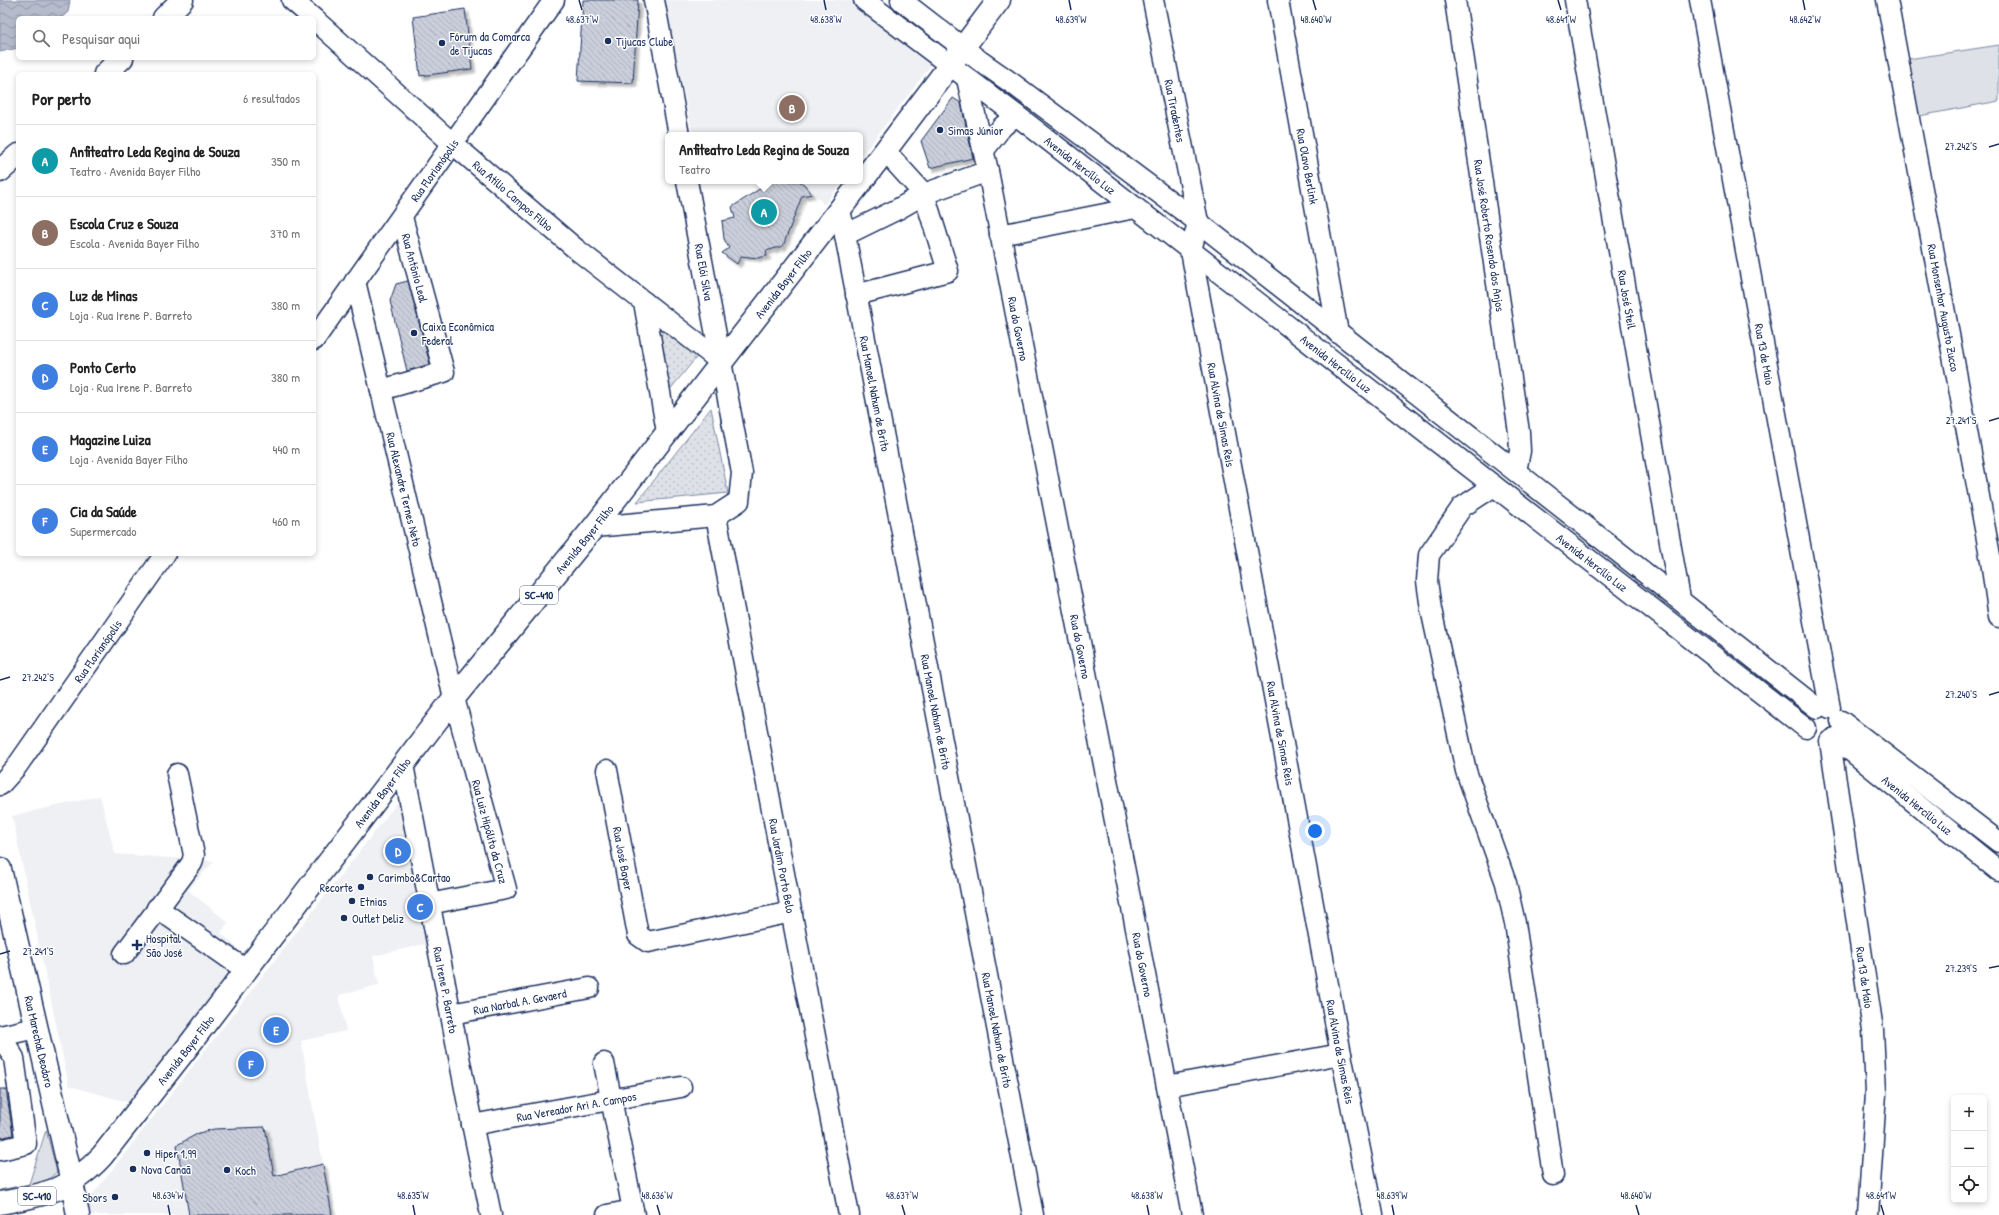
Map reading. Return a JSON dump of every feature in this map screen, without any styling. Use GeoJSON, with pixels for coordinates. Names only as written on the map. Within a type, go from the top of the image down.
{"type":"FeatureCollection","features":[{"type":"Feature","properties":{"kind":"main road"},"geometry":{"type":"LineString","coordinates":[[166,16],[182,0]]}},
{"type":"Feature","properties":{"kind":"main road","name":"Avenida Bayer Filho"},"geometry":{"type":"LineString","coordinates":[[863,179],[950,66],[998,0]]}},
{"type":"Feature","properties":{"kind":"main road"},"geometry":{"type":"LineString","coordinates":[[107,72],[120,60]]}},
{"type":"Feature","properties":{"kind":"main road"},"geometry":{"type":"LineString","coordinates":[[0,171],[16,157]]}},
{"type":"Feature","properties":{"kind":"main road","name":"Avenida Bayer Filho"},"geometry":{"type":"LineString","coordinates":[[72,1182],[88,1171],[102,1156],[454,698],[594,527],[859,184]]}},
{"type":"Feature","properties":{"kind":"main road","name":"Rua Marechal Deodoro"},"geometry":{"type":"LineString","coordinates":[[0,869],[72,1182],[78,1215]]}},
{"type":"Feature","properties":{"kind":"main road","name":"SC-410"},"geometry":{"type":"LineString","coordinates":[[0,1203],[44,1194],[72,1182]]}},
{"type":"Feature","properties":{"kind":"street","name":"Rua Atílio Campos Filho"},"geometry":{"type":"LineString","coordinates":[[292,0],[312,16]]}},
{"type":"Feature","properties":{"kind":"street","name":"Rua Florianópolis"},"geometry":{"type":"LineString","coordinates":[[316,337],[554,0]]}},
{"type":"Feature","properties":{"kind":"street"},"geometry":{"type":"LineString","coordinates":[[654,0],[678,132]]}},
{"type":"Feature","properties":{"kind":"street","name":"Avenida Hercílio Luz"},"geometry":{"type":"LineString","coordinates":[[864,0],[1016,115],[1806,728],[1809,734],[1818,742],[1831,723]]}},
{"type":"Feature","properties":{"kind":"street","name":"Avenida Hercílio Luz"},"geometry":{"type":"LineString","coordinates":[[901,0],[963,48],[1198,222],[1680,599],[1831,723],[1999,871]]}},
{"type":"Feature","properties":{"kind":"street","name":"Rua Tiradentes"},"geometry":{"type":"LineString","coordinates":[[1152,0],[1198,222]]}},
{"type":"Feature","properties":{"kind":"street","name":"Rua Olavo Berlink"},"geometry":{"type":"LineString","coordinates":[[1278,0],[1338,333]]}},
{"type":"Feature","properties":{"kind":"street","name":"Rua José Roberto Rosendo dos Anjos"},"geometry":{"type":"LineString","coordinates":[[1455,0],[1519,432],[1520,450],[1516,471]]}},
{"type":"Feature","properties":{"kind":"street","name":"Rua José Steil"},"geometry":{"type":"LineString","coordinates":[[1575,0],[1680,599]]}},
{"type":"Feature","properties":{"kind":"street","name":"Rua 13 de Maio"},"geometry":{"type":"LineString","coordinates":[[1700,0],[1831,723],[1873,1030],[1876,1093],[1868,1215]]}},
{"type":"Feature","properties":{"kind":"street","name":"Rua Monsenhor Augusto Zucco"},"geometry":{"type":"LineString","coordinates":[[1887,0],[1995,561],[1999,617]]}},
{"type":"Feature","properties":{"kind":"street","name":"Rua Atílio Campos Filho"},"geometry":{"type":"LineString","coordinates":[[316,20],[452,143],[576,249],[721,362]]}},
{"type":"Feature","properties":{"kind":"street","name":"Rua do Governo"},"geometry":{"type":"LineString","coordinates":[[967,79],[984,150],[1192,1215]]}},
{"type":"Feature","properties":{"kind":"street"},"geometry":{"type":"LineString","coordinates":[[984,150],[1002,127],[1016,115]]}},
{"type":"Feature","properties":{"kind":"street"},"geometry":{"type":"LineString","coordinates":[[856,295],[948,272],[924,194],[885,151]]}},
{"type":"Feature","properties":{"kind":"street"},"geometry":{"type":"LineString","coordinates":[[845,235],[898,209],[924,194],[988,172]]}},
{"type":"Feature","properties":{"kind":"street","name":"Rua Elói Silva"},"geometry":{"type":"LineString","coordinates":[[688,184],[742,474],[739,501],[716,516]]}},
{"type":"Feature","properties":{"kind":"street"},"geometry":{"type":"LineString","coordinates":[[1000,235],[1135,208]]}},
{"type":"Feature","properties":{"kind":"street","name":"Rua Manoel Nahum de Brito"},"geometry":{"type":"LineString","coordinates":[[840,209],[1033,1215]]}},
{"type":"Feature","properties":{"kind":"street","name":"Rua Antônio Leal"},"geometry":{"type":"LineString","coordinates":[[381,390],[444,372],[402,217]]}},
{"type":"Feature","properties":{"kind":"street"},"geometry":{"type":"LineString","coordinates":[[1191,251],[1198,222]]}},
{"type":"Feature","properties":{"kind":"street","name":"Rua Alvina de Simas Reis"},"geometry":{"type":"LineString","coordinates":[[1191,251],[1341,1054],[1373,1215]]}},
{"type":"Feature","properties":{"kind":"street","name":"Rua Alexandre Ternes Neto"},"geometry":{"type":"LineString","coordinates":[[355,281],[454,698]]}},
{"type":"Feature","properties":{"kind":"street"},"geometry":{"type":"LineString","coordinates":[[644,302],[667,432]]}},
{"type":"Feature","properties":{"kind":"street"},"geometry":{"type":"LineString","coordinates":[[1494,486],[1462,507],[1429,555],[1427,581],[1431,609],[1466,771],[1506,883],[1514,917],[1553,1175]]}},
{"type":"Feature","properties":{"kind":"street"},"geometry":{"type":"LineString","coordinates":[[594,527],[716,516]]}},
{"type":"Feature","properties":{"kind":"street","name":"Rua Jardim Porto Belo"},"geometry":{"type":"LineString","coordinates":[[716,516],[849,1215]]}},
{"type":"Feature","properties":{"kind":"street","name":"Rua Florianópolis"},"geometry":{"type":"LineString","coordinates":[[0,785],[17,766],[164,556]]}},
{"type":"Feature","properties":{"kind":"street","name":"Rua Luiz Hipólito da Cruz"},"geometry":{"type":"LineString","coordinates":[[429,904],[506,889],[454,698]]}},
{"type":"Feature","properties":{"kind":"street"},"geometry":{"type":"LineString","coordinates":[[1806,728],[1808,716],[1831,723]]}},
{"type":"Feature","properties":{"kind":"street","name":"Avenida Hercílio Luz"},"geometry":{"type":"LineString","coordinates":[[1831,723],[1999,842]]}},
{"type":"Feature","properties":{"kind":"street","name":"Rua Irene P. Barreto"},"geometry":{"type":"LineString","coordinates":[[403,765],[472,1125],[491,1215]]}},
{"type":"Feature","properties":{"kind":"street","name":"Rua José Bayer"},"geometry":{"type":"LineString","coordinates":[[606,770],[638,935],[648,942],[792,912]]}},
{"type":"Feature","properties":{"kind":"street"},"geometry":{"type":"LineString","coordinates":[[124,954],[192,863],[194,855],[177,774]]}},
{"type":"Feature","properties":{"kind":"street"},"geometry":{"type":"LineString","coordinates":[[157,908],[246,970]]}},
{"type":"Feature","properties":{"kind":"street","name":"Rua Narbal A. Gevaerd"},"geometry":{"type":"LineString","coordinates":[[451,1014],[589,988]]}},
{"type":"Feature","properties":{"kind":"street"},"geometry":{"type":"LineString","coordinates":[[0,1036],[36,1028]]}},
{"type":"Feature","properties":{"kind":"street"},"geometry":{"type":"LineString","coordinates":[[0,1042],[7,1046],[14,1058],[26,1144],[0,1150]]}},
{"type":"Feature","properties":{"kind":"street"},"geometry":{"type":"LineString","coordinates":[[1167,1086],[1341,1054]]}},
{"type":"Feature","properties":{"kind":"street"},"geometry":{"type":"LineString","coordinates":[[604,1063],[634,1213],[607,1215]]}},
{"type":"Feature","properties":{"kind":"street","name":"Rua Vereador Ari A. Campos"},"geometry":{"type":"LineString","coordinates":[[472,1125],[681,1087]]}},
{"type":"Feature","properties":{"kind":"shaded area"},"geometry":{"type":"Polygon","coordinates":[[[664,0],[849,0],[931,65],[863,154],[863,132],[692,132],[664,0]]]}},
{"type":"Feature","properties":{"kind":"shaded area"},"geometry":{"type":"Polygon","coordinates":[[[1999,45],[1999,101],[1919,116],[1908,59],[1999,45]]]}},
{"type":"Feature","properties":{"kind":"shaded area"},"geometry":{"type":"Polygon","coordinates":[[[806,184],[841,184],[824,205],[806,184]]]}},
{"type":"Feature","properties":{"kind":"shaded area"},"geometry":{"type":"Polygon","coordinates":[[[658,325],[700,353],[668,392],[658,325]]]}},
{"type":"Feature","properties":{"kind":"shaded area"},"geometry":{"type":"Polygon","coordinates":[[[711,408],[728,493],[637,502],[711,408]]]}},
{"type":"Feature","properties":{"kind":"shaded area","name":"Hospital São José"},"geometry":{"type":"Polygon","coordinates":[[[100,796],[115,854],[214,861],[188,890],[228,922],[221,933],[247,957],[140,1097],[128,1102],[69,1086],[12,816],[100,796]]]}},
{"type":"Feature","properties":{"kind":"shaded area"},"geometry":{"type":"Polygon","coordinates":[[[402,802],[434,942],[373,956],[379,985],[339,995],[346,1031],[301,1041],[332,1215],[89,1215],[87,1202],[397,803],[402,802]]]}},
{"type":"Feature","properties":{"kind":"shaded area"},"geometry":{"type":"Polygon","coordinates":[[[46,1130],[57,1172],[33,1192],[0,1198],[0,1190],[29,1184],[46,1130]]]}},
{"type":"Feature","properties":{"kind":"water"},"geometry":{"type":"Polygon","coordinates":[[[0,0],[70,0],[68,12],[63,16],[16,16],[16,48],[0,52],[0,0]]]}},
{"type":"Feature","properties":{"kind":"building","name":"Tijucas Clube"},"geometry":{"type":"Polygon","coordinates":[[[583,0],[638,0],[633,83],[578,81],[583,0]]]}},
{"type":"Feature","properties":{"kind":"building","name":"Fórum da Comarca de Tijucas"},"geometry":{"type":"Polygon","coordinates":[[[465,9],[472,69],[420,76],[413,17],[465,9]]]}},
{"type":"Feature","properties":{"kind":"building"},"geometry":{"type":"Polygon","coordinates":[[[953,98],[961,103],[973,158],[930,168],[921,141],[953,98]]]}},
{"type":"Feature","properties":{"kind":"building"},"geometry":{"type":"Polygon","coordinates":[[[764,184],[804,184],[812,194],[802,196],[783,246],[766,251],[767,256],[758,258],[741,256],[737,264],[722,253],[729,248],[724,239],[722,221],[735,218],[732,207],[764,186],[764,184]]]}},
{"type":"Feature","properties":{"kind":"building","name":"Caixa Econômica Federal"},"geometry":{"type":"Polygon","coordinates":[[[408,281],[430,364],[407,371],[390,301],[396,284],[408,281]]]}},
{"type":"Feature","properties":{"kind":"building"},"geometry":{"type":"Polygon","coordinates":[[[0,1089],[6,1089],[13,1135],[0,1138],[0,1089]]]}},
{"type":"Feature","properties":{"kind":"building","name":"Koch"},"geometry":{"type":"Polygon","coordinates":[[[265,1127],[274,1176],[323,1164],[332,1215],[189,1215],[177,1145],[199,1133],[214,1129],[265,1127]]]}},
{"type":"Feature","properties":{"kind":"place","name":"Tijucas Clube"},"geometry":{"type":"Point","coordinates":[608,41]}},
{"type":"Feature","properties":{"kind":"place","name":"Fórum da Comarca de Tijucas"},"geometry":{"type":"Point","coordinates":[442,43]}},
{"type":"Feature","properties":{"kind":"place","name":"Escola Cruz e Souza"},"geometry":{"type":"Point","coordinates":[792,108]}},
{"type":"Feature","properties":{"kind":"place","name":"Simas Júnior"},"geometry":{"type":"Point","coordinates":[940,130]}},
{"type":"Feature","properties":{"kind":"place","name":"Anfiteatro Leda Regina de Souza"},"geometry":{"type":"Point","coordinates":[764,212]}},
{"type":"Feature","properties":{"kind":"place","name":"Caixa Econômica Federal"},"geometry":{"type":"Point","coordinates":[414,333]}},
{"type":"Feature","properties":{"kind":"place","name":"Ponto Certo"},"geometry":{"type":"Point","coordinates":[398,851]}},
{"type":"Feature","properties":{"kind":"place","name":"Carimbo&Cartao"},"geometry":{"type":"Point","coordinates":[370,877]}},
{"type":"Feature","properties":{"kind":"place","name":"Recorte"},"geometry":{"type":"Point","coordinates":[361,887]}},
{"type":"Feature","properties":{"kind":"place","name":"Etnias"},"geometry":{"type":"Point","coordinates":[352,901]}},
{"type":"Feature","properties":{"kind":"place","name":"Luz de Minas"},"geometry":{"type":"Point","coordinates":[420,907]}},
{"type":"Feature","properties":{"kind":"place","name":"Outlet Deliz"},"geometry":{"type":"Point","coordinates":[344,918]}},
{"type":"Feature","properties":{"kind":"place","name":"Hospital São José"},"geometry":{"type":"Point","coordinates":[137,945]}},
{"type":"Feature","properties":{"kind":"place","name":"Magazine Luiza"},"geometry":{"type":"Point","coordinates":[276,1030]}},
{"type":"Feature","properties":{"kind":"place","name":"Cia da Saúde"},"geometry":{"type":"Point","coordinates":[251,1064]}},
{"type":"Feature","properties":{"kind":"place","name":"Hiper 1,99"},"geometry":{"type":"Point","coordinates":[147,1153]}},
{"type":"Feature","properties":{"kind":"place","name":"Nova Canaã"},"geometry":{"type":"Point","coordinates":[133,1169]}},
{"type":"Feature","properties":{"kind":"place","name":"Koch"},"geometry":{"type":"Point","coordinates":[227,1170]}},
{"type":"Feature","properties":{"kind":"place","name":"Sbors"},"geometry":{"type":"Point","coordinates":[115,1197]}}]}
